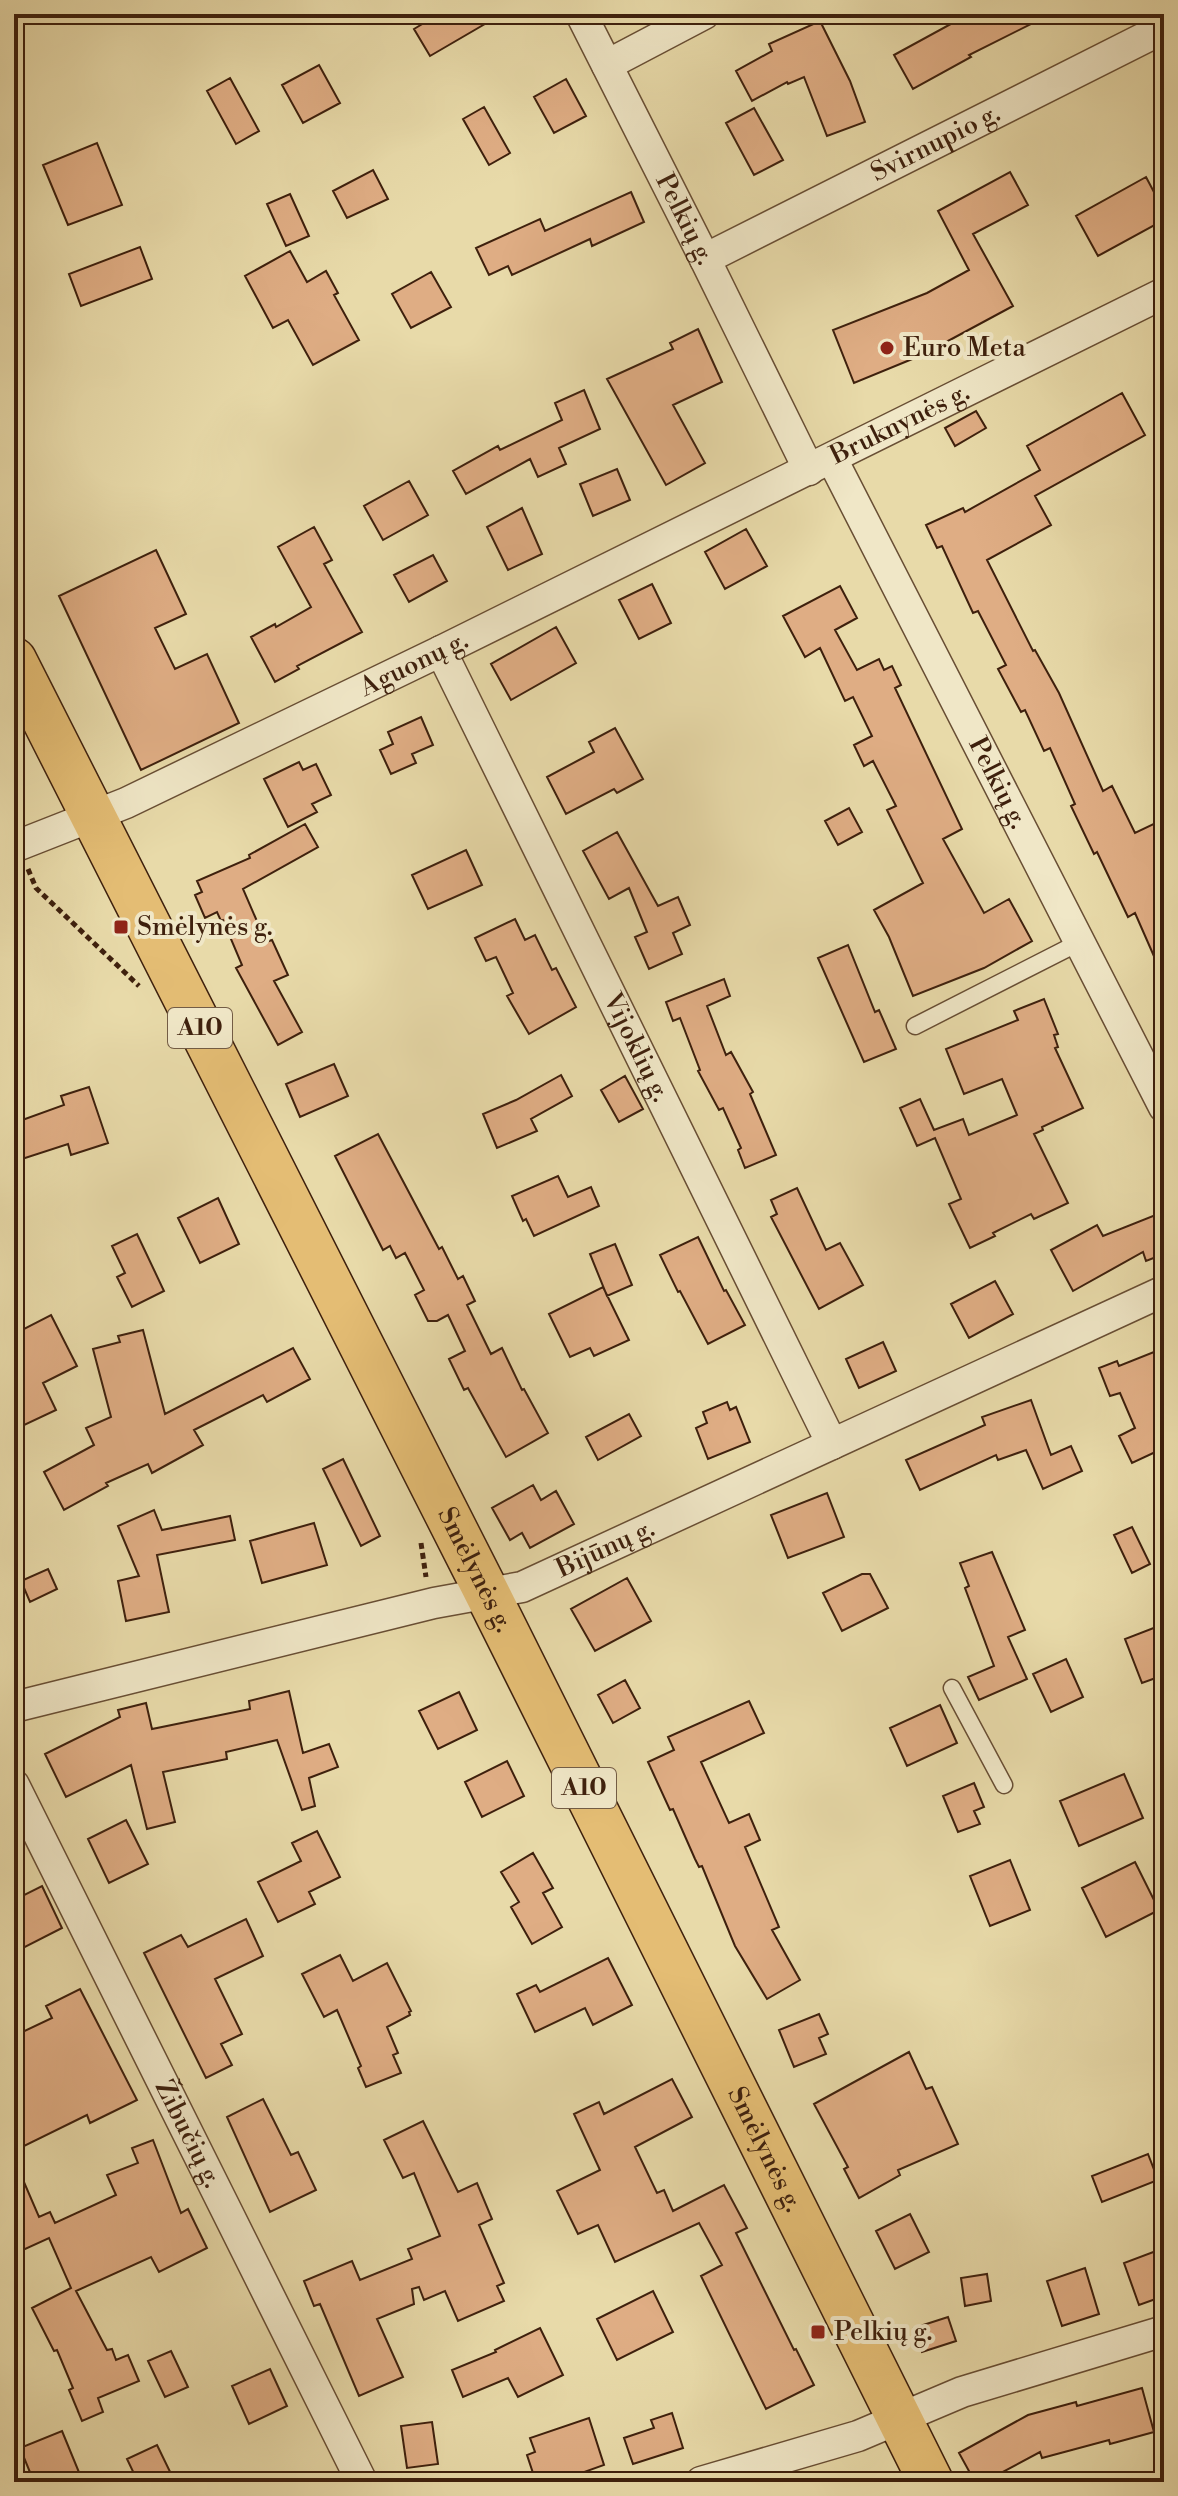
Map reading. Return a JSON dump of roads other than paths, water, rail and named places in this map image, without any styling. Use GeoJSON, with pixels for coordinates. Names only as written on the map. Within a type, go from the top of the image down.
{"type":"FeatureCollection","features":[{"type":"Feature","properties":{"kind":"highway","name":"Smėlynės g."},"geometry":{"type":"LineString","coordinates":[[14,660],[488,1595],[931,2482]]}},
{"type":"Feature","properties":{"kind":"street","name":"Pelkių g."},"geometry":{"type":"LineString","coordinates":[[581,14],[705,259],[1080,942],[1164,1107]]}},
{"type":"Feature","properties":{"kind":"street"},"geometry":{"type":"LineString","coordinates":[[607,65],[704,14]]}},
{"type":"Feature","properties":{"kind":"street","name":"Svirnupio g."},"geometry":{"type":"LineString","coordinates":[[705,259],[1164,28]]}},
{"type":"Feature","properties":{"kind":"street","name":"Bruknynės g."},"geometry":{"type":"LineString","coordinates":[[820,464],[1164,293]]}},
{"type":"Feature","properties":{"kind":"street","name":"Aguonų g."},"geometry":{"type":"LineString","coordinates":[[14,847],[93,818],[820,464]]}},
{"type":"Feature","properties":{"kind":"street","name":"Vijoklių g."},"geometry":{"type":"LineString","coordinates":[[441,651],[832,1444]]}},
{"type":"Feature","properties":{"kind":"street","name":"Bijūnų g."},"geometry":{"type":"LineString","coordinates":[[14,1707],[434,1603],[522,1587],[1164,1291]]}},
{"type":"Feature","properties":{"kind":"street","name":"Žibučių g."},"geometry":{"type":"LineString","coordinates":[[14,1785],[362,2482]]}},
{"type":"Feature","properties":{"kind":"street"},"geometry":{"type":"LineString","coordinates":[[701,2482],[858,2436],[962,2392],[1164,2331]]}},
{"type":"Feature","properties":{"kind":"lane"},"geometry":{"type":"LineString","coordinates":[[915,1026],[1080,942]]}},
{"type":"Feature","properties":{"kind":"lane"},"geometry":{"type":"LineString","coordinates":[[952,1688],[1004,1785]]}},
{"type":"Feature","properties":{"kind":"place","name":"Euro Meta"},"geometry":{"type":"Point","coordinates":[887,348]}},
{"type":"Feature","properties":{"kind":"place","name":"Smėlynės g."},"geometry":{"type":"Point","coordinates":[121,927]}},
{"type":"Feature","properties":{"kind":"place","name":"Pelkių g."},"geometry":{"type":"Point","coordinates":[818,2332]}}]}
